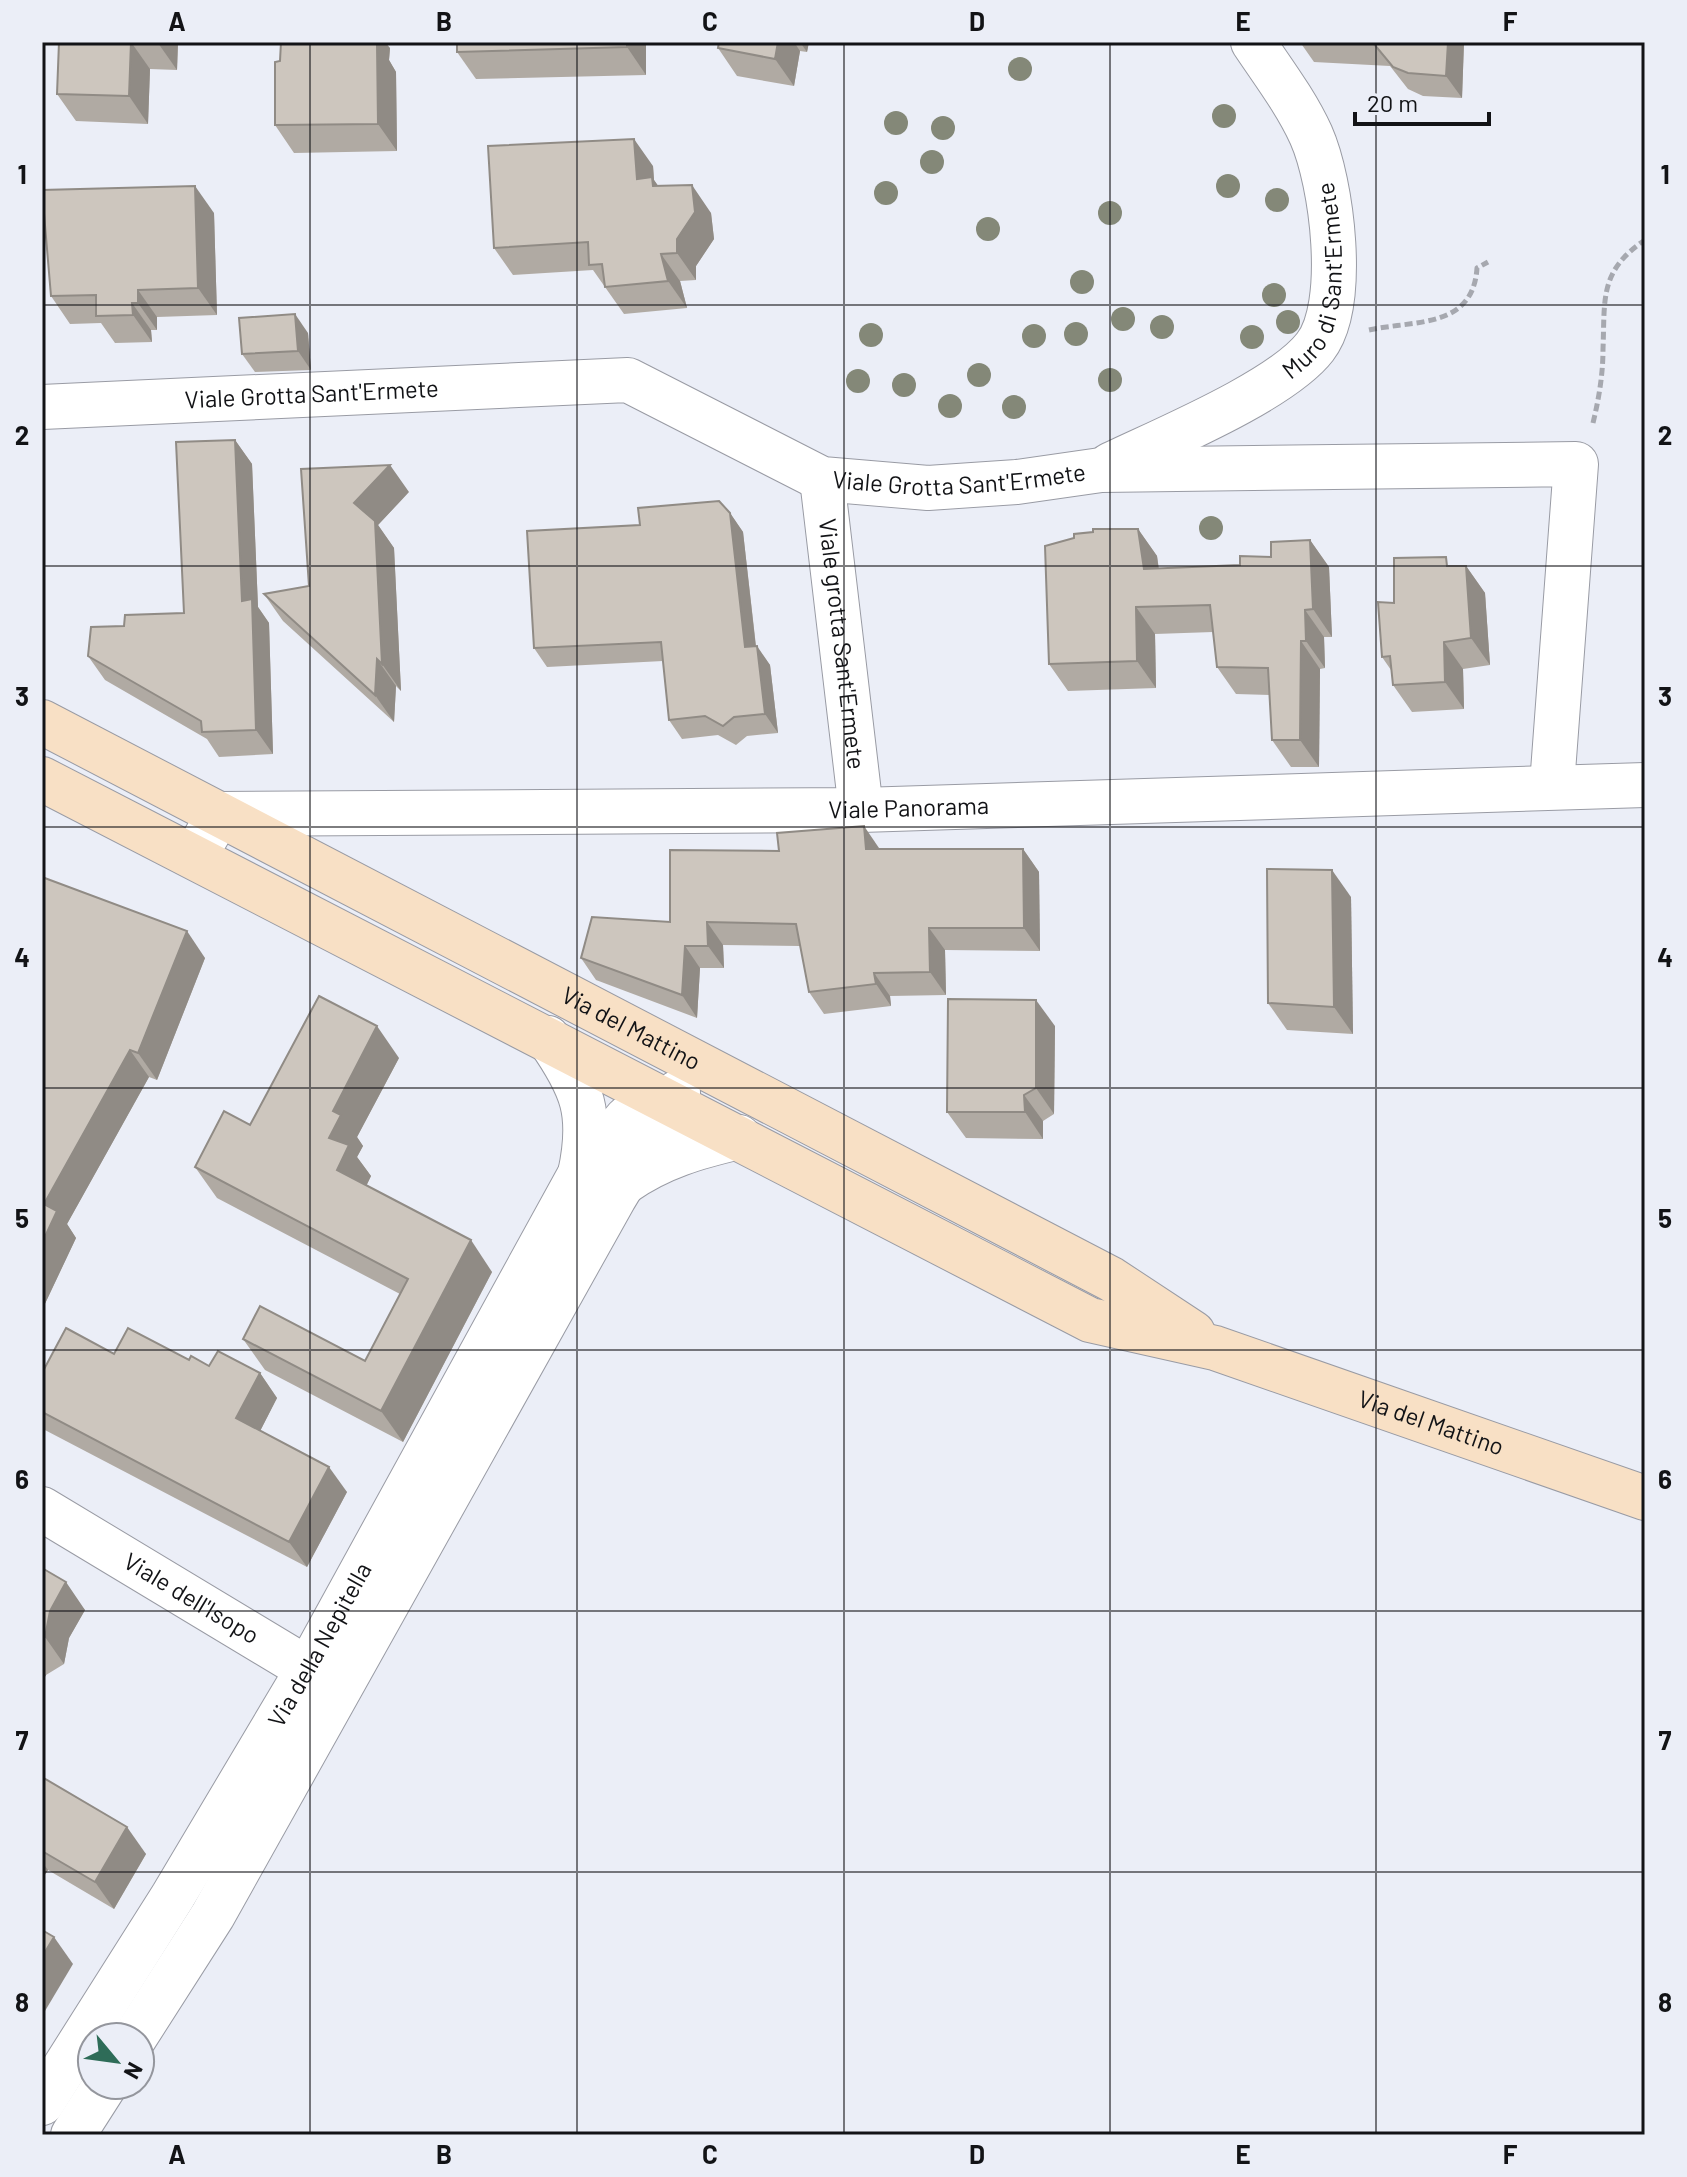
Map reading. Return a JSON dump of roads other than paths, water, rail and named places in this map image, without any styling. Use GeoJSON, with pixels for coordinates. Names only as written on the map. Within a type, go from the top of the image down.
{"type":"FeatureCollection","features":[{"type":"Feature","properties":{"kind":"main road","name":"Via del Mattino"},"geometry":{"type":"LineString","coordinates":[[42,722],[1111,1279],[1215,1348]]}},
{"type":"Feature","properties":{"kind":"main road","name":"Via del Mattino"},"geometry":{"type":"LineString","coordinates":[[42,779],[673,1102],[1090,1320],[1215,1348],[1645,1498]]}},
{"type":"Feature","properties":{"kind":"street","name":"Muro di Sant'Ermete"},"geometry":{"type":"LineString","coordinates":[[1101,470],[1199,422],[1294,368],[1316,346],[1327,324],[1333,288],[1323,174],[1311,136],[1253,42]]}},
{"type":"Feature","properties":{"kind":"street","name":"Viale Grotta Sant'Ermete"},"geometry":{"type":"LineString","coordinates":[[42,407],[628,380],[822,479],[928,488],[1017,482],[1101,470],[1576,464],[1552,785]]}},
{"type":"Feature","properties":{"kind":"street","name":"Viale grotta Sant'Ermete"},"geometry":{"type":"LineString","coordinates":[[822,479],[861,810]]}},
{"type":"Feature","properties":{"kind":"street","name":"Viale Panorama"},"geometry":{"type":"LineString","coordinates":[[219,814],[861,810],[1552,785],[1645,785]]}},
{"type":"Feature","properties":{"kind":"street"},"geometry":{"type":"LineString","coordinates":[[195,856],[219,814]]}},
{"type":"Feature","properties":{"kind":"street","name":"Via della Nepitella"},"geometry":{"type":"LineString","coordinates":[[548,1038],[572,1073],[584,1106],[588,1137],[580,1174]]}},
{"type":"Feature","properties":{"kind":"street"},"geometry":{"type":"LineString","coordinates":[[673,1102],[694,1063]]}},
{"type":"Feature","properties":{"kind":"street","name":"Via della Nepitella"},"geometry":{"type":"LineString","coordinates":[[145,2021],[213,1915],[324,1678],[580,1174],[627,1118],[673,1102]]}},
{"type":"Feature","properties":{"kind":"street","name":"Via della Nepitella"},"geometry":{"type":"LineString","coordinates":[[42,2103],[173,1896],[324,1678],[673,1102]]}},
{"type":"Feature","properties":{"kind":"street","name":"Via della Nepitella"},"geometry":{"type":"LineString","coordinates":[[623,1184],[652,1164],[679,1152],[739,1137]]}},
{"type":"Feature","properties":{"kind":"street","name":"Viale dell'Isopo"},"geometry":{"type":"LineString","coordinates":[[42,1509],[324,1678]]}},
{"type":"Feature","properties":{"kind":"street"},"geometry":{"type":"LineString","coordinates":[[73,2135],[95,2101]]}}]}
